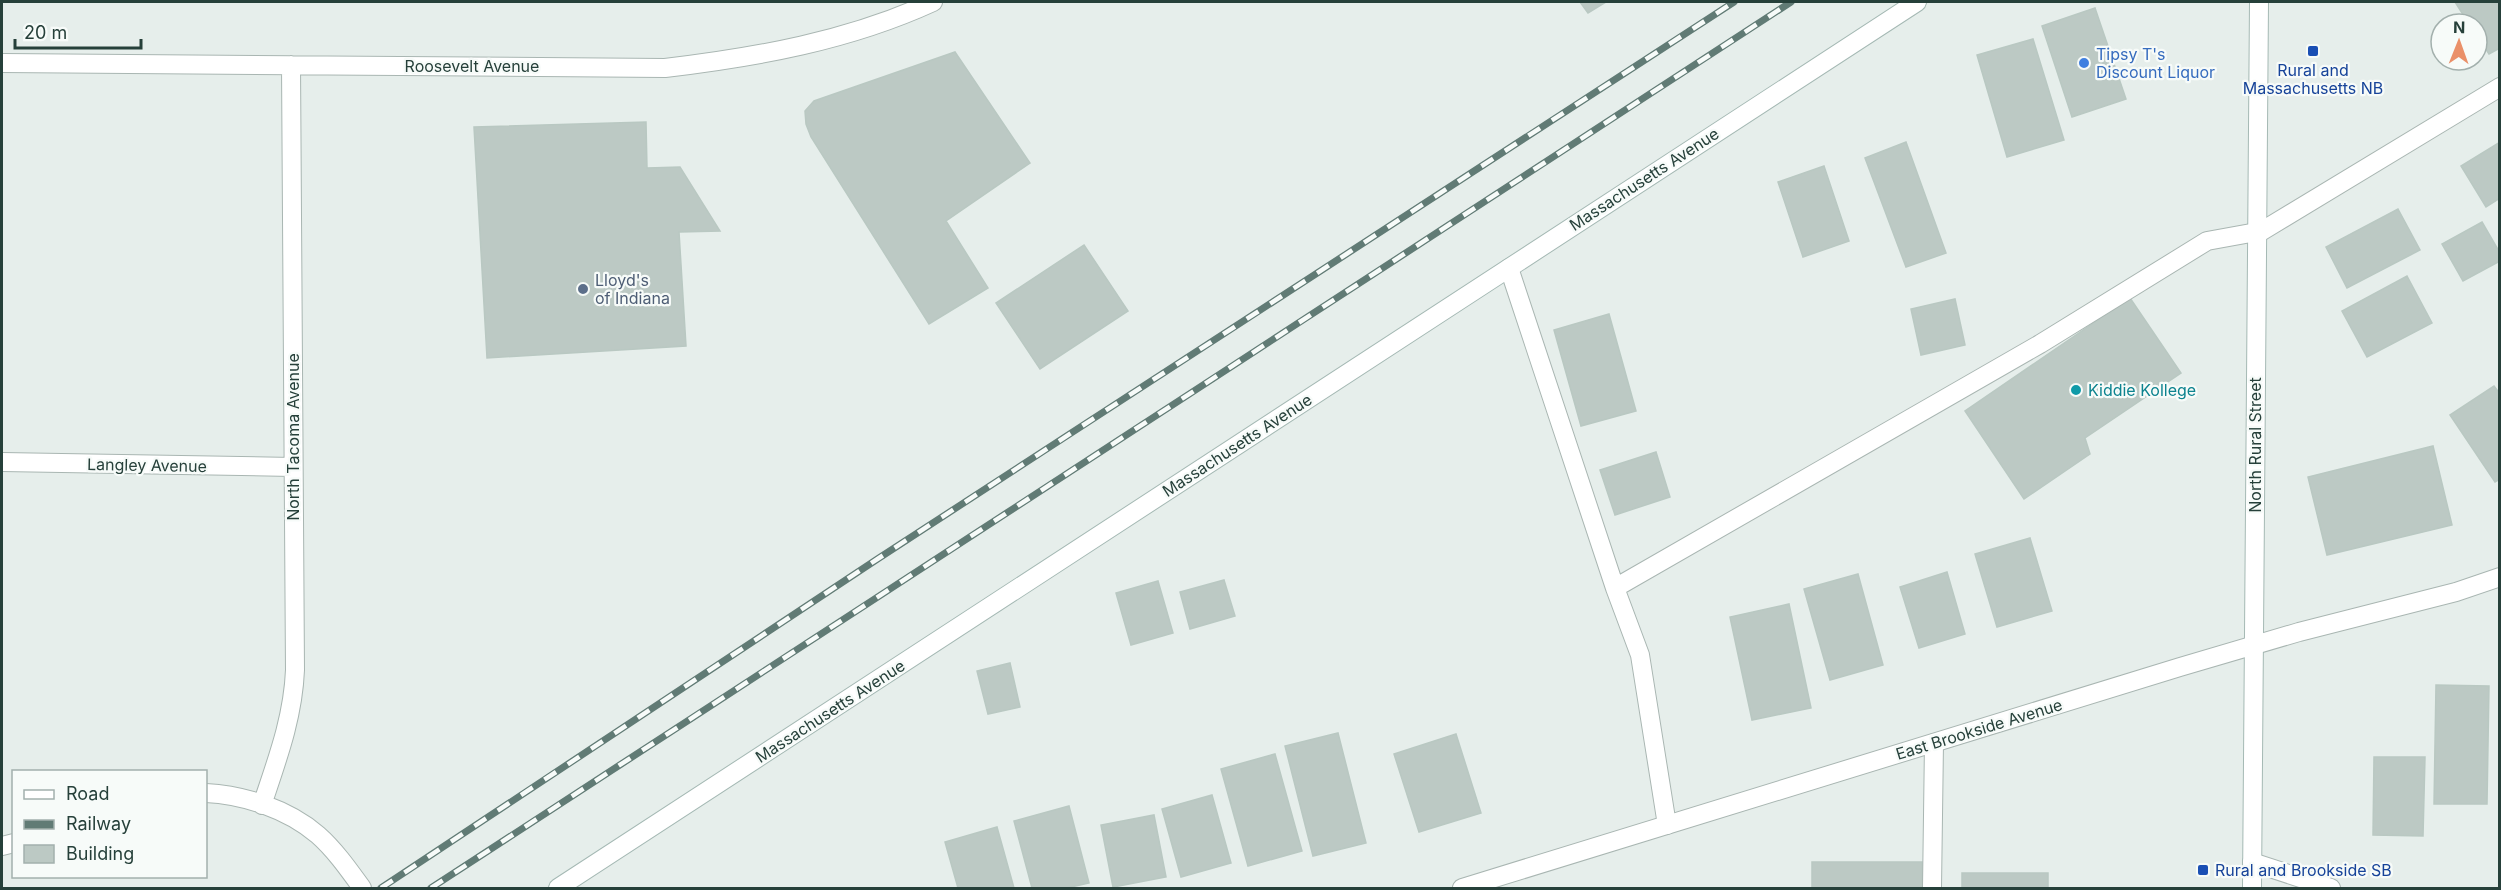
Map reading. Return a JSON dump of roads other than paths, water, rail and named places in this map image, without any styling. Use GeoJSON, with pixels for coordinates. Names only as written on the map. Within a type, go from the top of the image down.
{"type":"FeatureCollection","features":[{"type":"Feature","properties":{"kind":"street","name":"Roosevelt Avenue"},"geometry":{"type":"LineString","coordinates":[[2,63],[665,68],[743,59],[811,45],[933,2]]}},
{"type":"Feature","properties":{"kind":"street","name":"Massachusetts Avenue"},"geometry":{"type":"LineString","coordinates":[[558,888],[1917,2]]}},
{"type":"Feature","properties":{"kind":"street","name":"North Rural Street"},"geometry":{"type":"LineString","coordinates":[[2252,888],[2259,2]]}},
{"type":"Feature","properties":{"kind":"street","name":"North Tacoma Avenue"},"geometry":{"type":"LineString","coordinates":[[262,805],[286,733],[294,692],[291,65]]}},
{"type":"Feature","properties":{"kind":"street"},"geometry":{"type":"LineString","coordinates":[[1615,588],[2040,344],[2207,241],[2257,232],[2312,203],[2499,87]]}},
{"type":"Feature","properties":{"kind":"street"},"geometry":{"type":"LineString","coordinates":[[1509,268],[1615,588],[1640,655],[1667,825]]}},
{"type":"Feature","properties":{"kind":"street","name":"Langley Avenue"},"geometry":{"type":"LineString","coordinates":[[2,462],[293,467]]}},
{"type":"Feature","properties":{"kind":"street","name":"East Brookside Avenue"},"geometry":{"type":"LineString","coordinates":[[1462,888],[2254,645],[2456,592],[2499,577]]}},
{"type":"Feature","properties":{"kind":"street"},"geometry":{"type":"LineString","coordinates":[[1932,888],[1934,743]]}},
{"type":"Feature","properties":{"kind":"street"},"geometry":{"type":"LineString","coordinates":[[207,794],[223,794],[262,805],[298,821],[317,834],[333,850],[362,888]]}},
{"type":"Feature","properties":{"kind":"street"},"geometry":{"type":"LineString","coordinates":[[2252,862],[2331,888]]}},
{"type":"Feature","properties":{"kind":"railway"},"geometry":{"type":"LineString","coordinates":[[381,888],[879,558],[1734,2]]}},
{"type":"Feature","properties":{"kind":"railway"},"geometry":{"type":"LineString","coordinates":[[431,888],[1791,2]]}},
{"type":"Feature","properties":{"kind":"place","name":"Rural and Massachusetts NB"},"geometry":{"type":"Point","coordinates":[2313,51]}},
{"type":"Feature","properties":{"kind":"place","name":"Tipsy T's Discount Liquor"},"geometry":{"type":"Point","coordinates":[2084,63]}},
{"type":"Feature","properties":{"kind":"place","name":"Lloyd's of Indiana"},"geometry":{"type":"Point","coordinates":[583,289]}},
{"type":"Feature","properties":{"kind":"place","name":"Kiddie Kollege"},"geometry":{"type":"Point","coordinates":[2076,390]}},
{"type":"Feature","properties":{"kind":"place","name":"Rural and Brookside SB"},"geometry":{"type":"Point","coordinates":[2203,870]}}]}
